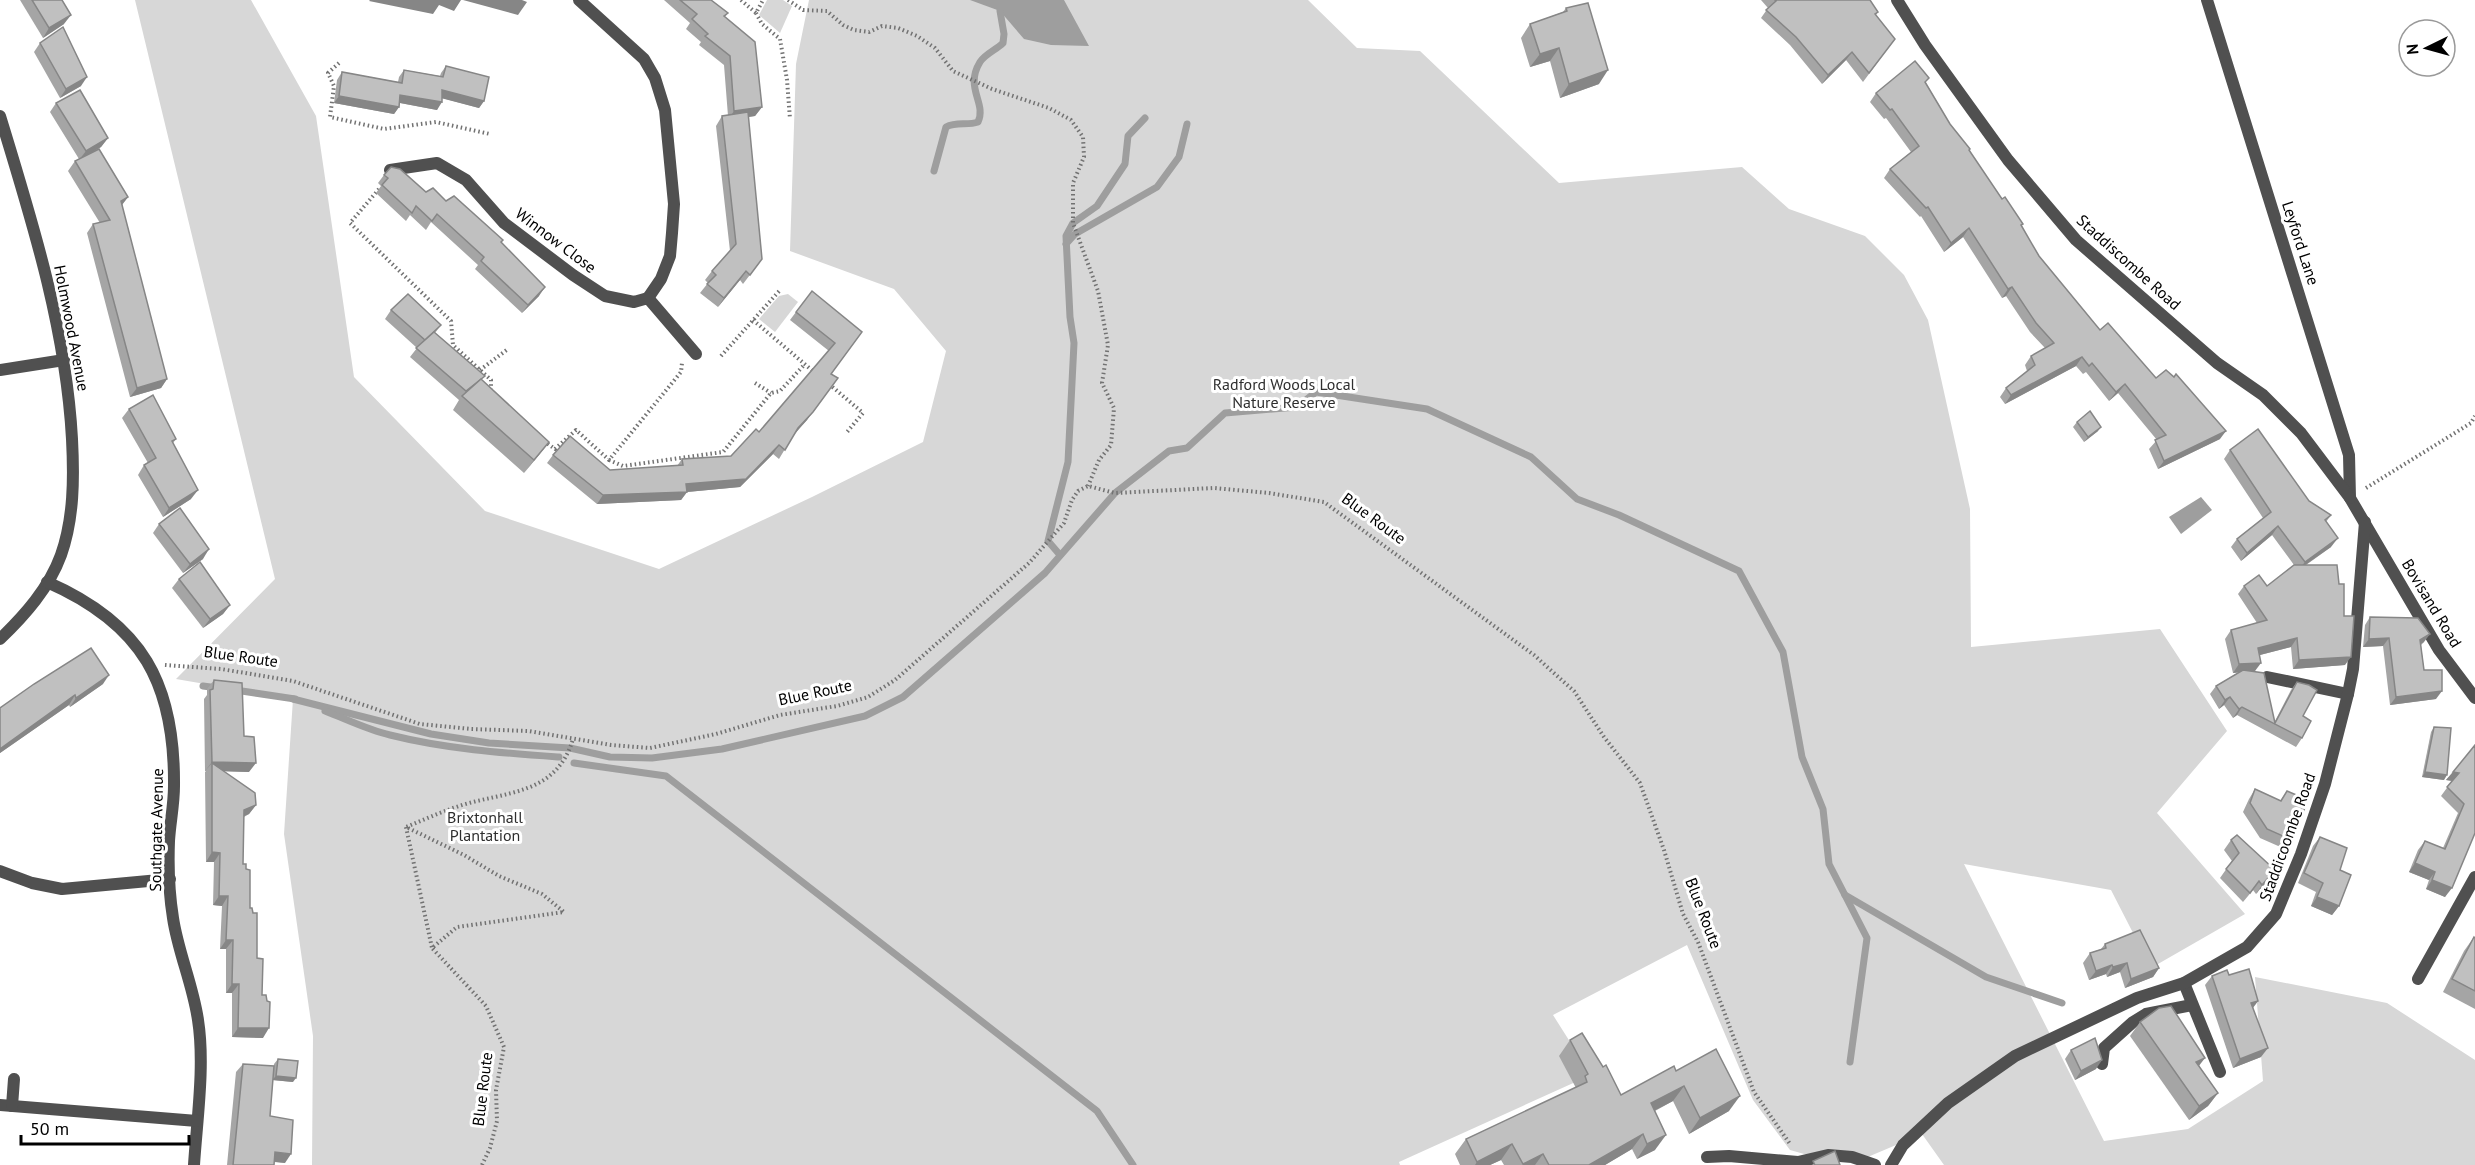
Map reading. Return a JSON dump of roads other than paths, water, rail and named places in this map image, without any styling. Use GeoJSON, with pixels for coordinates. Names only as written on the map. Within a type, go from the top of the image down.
{"type":"FeatureCollection","features":[{"type":"Feature","properties":{"kind":"street"},"geometry":{"type":"LineString","coordinates":[[579,0],[644,58],[655,78],[665,110],[674,204],[669,256],[661,279],[648,298],[692,350]]}},
{"type":"Feature","properties":{"kind":"street","name":"Staddiscombe Road"},"geometry":{"type":"LineString","coordinates":[[1897,0],[1925,45],[2008,160],[2076,240],[2217,363],[2263,394],[2301,433],[2350,498],[2365,522]]}},
{"type":"Feature","properties":{"kind":"street","name":"Leyford Lane"},"geometry":{"type":"LineString","coordinates":[[2207,0],[2349,455],[2350,498]]}},
{"type":"Feature","properties":{"kind":"street","name":"Holmwood Avenue"},"geometry":{"type":"LineString","coordinates":[[0,116],[31,218],[64,360],[70,402],[73,463],[72,511],[61,556],[24,616],[0,639]]}},
{"type":"Feature","properties":{"kind":"street","name":"Winnow Close"},"geometry":{"type":"LineString","coordinates":[[394,169],[437,163],[466,180],[504,223],[605,296],[634,302],[648,298]]}},
{"type":"Feature","properties":{"kind":"street"},"geometry":{"type":"LineString","coordinates":[[0,370],[64,360]]}},
{"type":"Feature","properties":{"kind":"street","name":"Staddicoombe Road"},"geometry":{"type":"LineString","coordinates":[[1891,1165],[1903,1145],[1948,1103],[2015,1056],[2137,998],[2184,983],[2247,947],[2276,914],[2301,854],[2325,784],[2348,694],[2353,669],[2365,522]]}},
{"type":"Feature","properties":{"kind":"street","name":"Bovisand Road"},"geometry":{"type":"LineString","coordinates":[[2365,522],[2439,650],[2475,698]]}},
{"type":"Feature","properties":{"kind":"street","name":"Southgate Avenue"},"geometry":{"type":"LineString","coordinates":[[47,582],[94,607],[123,629],[150,664],[167,708],[173,752],[174,788],[169,842],[173,918],[198,1019],[200,1051],[194,1165]]}},
{"type":"Feature","properties":{"kind":"street"},"geometry":{"type":"LineString","coordinates":[[2267,677],[2348,694]]}},
{"type":"Feature","properties":{"kind":"street"},"geometry":{"type":"LineString","coordinates":[[0,871],[32,883],[62,889],[170,879]]}},
{"type":"Feature","properties":{"kind":"street"},"geometry":{"type":"LineString","coordinates":[[2418,979],[2475,877]]}},
{"type":"Feature","properties":{"kind":"street"},"geometry":{"type":"LineString","coordinates":[[2184,983],[2220,1072]]}},
{"type":"Feature","properties":{"kind":"street"},"geometry":{"type":"LineString","coordinates":[[2102,1064],[2104,1048],[2133,1022],[2146,1014],[2192,1005]]}},
{"type":"Feature","properties":{"kind":"street"},"geometry":{"type":"LineString","coordinates":[[14,1079],[6,1105],[197,1121]]}},
{"type":"Feature","properties":{"kind":"street"},"geometry":{"type":"LineString","coordinates":[[1707,1157],[1729,1156],[1798,1162],[1828,1155],[1852,1157],[1875,1165]]}},
{"type":"Feature","properties":{"kind":"waterway"},"geometry":{"type":"LineString","coordinates":[[934,171],[946,127],[978,122],[980,108],[974,80],[982,59],[1003,43],[1004,34],[1000,11]]}},
{"type":"Feature","properties":{"kind":"waterway"},"geometry":{"type":"LineString","coordinates":[[1060,555],[1048,541],[1068,462],[1074,343],[1070,317],[1066,236],[1073,223],[1097,206],[1125,164],[1128,136],[1145,118]]}},
{"type":"Feature","properties":{"kind":"waterway"},"geometry":{"type":"LineString","coordinates":[[1066,244],[1075,234],[1157,187],[1179,157],[1187,124]]}},
{"type":"Feature","properties":{"kind":"waterway"},"geometry":{"type":"LineString","coordinates":[[293,699],[431,734],[489,743],[570,748],[610,757],[652,758],[722,749],[865,716],[903,697],[1045,573],[1115,493],[1169,451],[1187,448],[1225,413],[1297,407],[1316,392],[1427,409],[1531,457],[1577,499],[1619,515],[1739,571],[1783,652],[1802,757],[1823,809],[1829,864],[1867,938],[1850,1062]]}},
{"type":"Feature","properties":{"kind":"waterway"},"geometry":{"type":"LineString","coordinates":[[203,686],[218,688]]}},
{"type":"Feature","properties":{"kind":"waterway"},"geometry":{"type":"LineString","coordinates":[[235,690],[295,699]]}},
{"type":"Feature","properties":{"kind":"waterway"},"geometry":{"type":"LineString","coordinates":[[325,711],[374,730],[411,740],[474,750],[559,757]]}},
{"type":"Feature","properties":{"kind":"waterway"},"geometry":{"type":"LineString","coordinates":[[574,763],[666,776],[1097,1111],[1133,1165]]}},
{"type":"Feature","properties":{"kind":"waterway"},"geometry":{"type":"LineString","coordinates":[[1845,895],[1986,977],[2062,1003]]}},
{"type":"Feature","properties":{"kind":"park label","name":"Radford Woods Local Nature Reserve"},"geometry":{"type":"Point","coordinates":[1284,393]}},
{"type":"Feature","properties":{"kind":"park label","name":"Brixtonhall Plantation"},"geometry":{"type":"Point","coordinates":[485,826]}}]}
